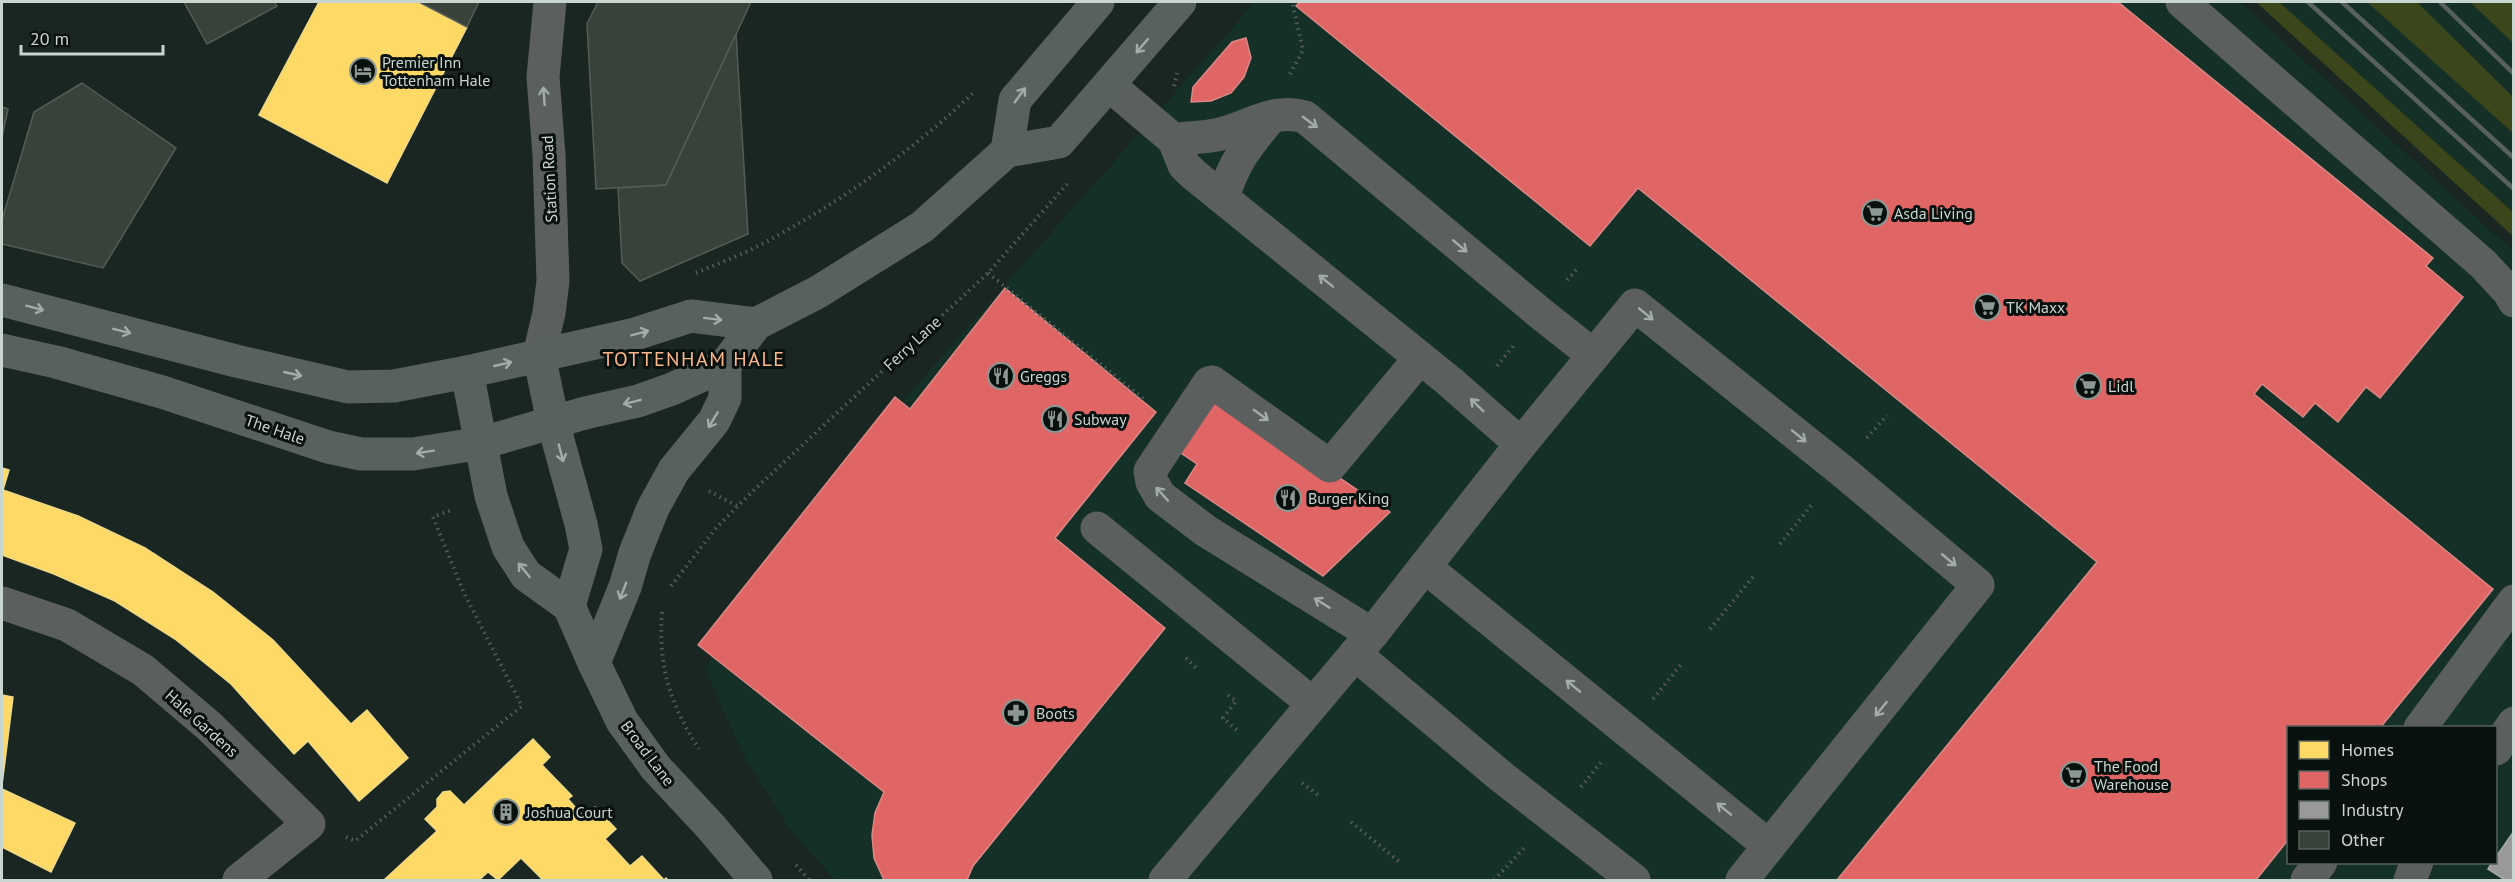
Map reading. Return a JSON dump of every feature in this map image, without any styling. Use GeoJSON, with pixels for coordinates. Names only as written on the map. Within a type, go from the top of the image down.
{"type":"FeatureCollection","features":[{"type":"Feature","properties":{"kind":"main road"},"geometry":{"type":"LineString","coordinates":[[1007,151],[1015,100],[1098,2]]}},
{"type":"Feature","properties":{"kind":"main road"},"geometry":{"type":"LineString","coordinates":[[553,422],[638,401],[672,389],[724,365],[756,324],[818,292],[922,227],[1007,151],[1059,142],[1180,2]]}},
{"type":"Feature","properties":{"kind":"main road"},"geometry":{"type":"LineString","coordinates":[[2,300],[236,361],[348,387],[394,386],[467,372],[635,334],[691,316],[756,324]]}},
{"type":"Feature","properties":{"kind":"main road","name":"The Hale"},"geometry":{"type":"LineString","coordinates":[[2,350],[56,362],[162,392],[328,447],[361,454],[413,454],[482,443],[553,422]]}},
{"type":"Feature","properties":{"kind":"main road"},"geometry":{"type":"LineString","coordinates":[[467,372],[491,496],[508,548],[526,575],[569,606],[586,549],[553,422],[539,355]]}},
{"type":"Feature","properties":{"kind":"main road"},"geometry":{"type":"LineString","coordinates":[[594,663],[626,587],[653,508],[674,470],[714,421],[725,398],[724,365]]}},
{"type":"Feature","properties":{"kind":"main road","name":"Broad Lane"},"geometry":{"type":"LineString","coordinates":[[569,606],[622,721],[656,768],[756,880]]}},
{"type":"Feature","properties":{"kind":"street","name":"Station Road"},"geometry":{"type":"LineString","coordinates":[[539,355],[549,313],[553,280],[549,155],[543,77],[549,2]]}},
{"type":"Feature","properties":{"kind":"street"},"geometry":{"type":"LineString","coordinates":[[2182,2],[2483,264],[2509,292],[2514,301]]}},
{"type":"Feature","properties":{"kind":"street"},"geometry":{"type":"LineString","coordinates":[[1109,85],[1174,140],[1184,165],[1420,358],[1521,444]]}},
{"type":"Feature","properties":{"kind":"street"},"geometry":{"type":"LineString","coordinates":[[1174,140],[1217,135],[1268,117],[1291,112],[1305,117],[1593,355]]}},
{"type":"Feature","properties":{"kind":"street"},"geometry":{"type":"LineString","coordinates":[[1223,198],[1229,178],[1242,151],[1268,117]]}},
{"type":"Feature","properties":{"kind":"street"},"geometry":{"type":"LineString","coordinates":[[1165,880],[1364,644],[1521,444],[1635,305],[1841,470],[1978,585],[1742,880]]}},
{"type":"Feature","properties":{"kind":"street"},"geometry":{"type":"LineString","coordinates":[[1420,358],[1330,466],[1212,382],[1209,383],[1150,471],[1152,482],[1160,496],[1364,644],[1503,778],[1634,880]]}},
{"type":"Feature","properties":{"kind":"street"},"geometry":{"type":"LineString","coordinates":[[1097,528],[1312,703]]}},
{"type":"Feature","properties":{"kind":"street"},"geometry":{"type":"LineString","coordinates":[[1425,567],[1770,846]]}},
{"type":"Feature","properties":{"kind":"street"},"geometry":{"type":"LineString","coordinates":[[2421,726],[2514,601]]}},
{"type":"Feature","properties":{"kind":"street","name":"Hale Gardens"},"geometry":{"type":"LineString","coordinates":[[2,603],[67,625],[143,670],[209,726],[309,824]]}},
{"type":"Feature","properties":{"kind":"street"},"geometry":{"type":"LineString","coordinates":[[2497,748],[2514,723]]}},
{"type":"Feature","properties":{"kind":"street"},"geometry":{"type":"LineString","coordinates":[[239,880],[309,824]]}},
{"type":"Feature","properties":{"kind":"street"},"geometry":{"type":"LineString","coordinates":[[2307,880],[2319,864]]}},
{"type":"Feature","properties":{"kind":"street"},"geometry":{"type":"LineString","coordinates":[[2410,880],[2416,864]]}},
{"type":"Feature","properties":{"kind":"path"},"geometry":{"type":"LineString","coordinates":[[1268,117],[1304,50],[1292,2]]}},
{"type":"Feature","properties":{"kind":"path"},"geometry":{"type":"LineString","coordinates":[[687,277],[759,246],[842,196],[902,153],[951,114],[976,90]]}},
{"type":"Feature","properties":{"kind":"path","name":"Ferry Lane"},"geometry":{"type":"LineString","coordinates":[[669,588],[716,528],[988,273],[1070,180]]}},
{"type":"Feature","properties":{"kind":"path"},"geometry":{"type":"LineString","coordinates":[[988,273],[1152,406]]}},
{"type":"Feature","properties":{"kind":"path"},"geometry":{"type":"LineString","coordinates":[[1490,374],[1519,339]]}},
{"type":"Feature","properties":{"kind":"path"},"geometry":{"type":"LineString","coordinates":[[1864,441],[1887,415]]}},
{"type":"Feature","properties":{"kind":"path"},"geometry":{"type":"LineString","coordinates":[[707,490],[738,506]]}},
{"type":"Feature","properties":{"kind":"path"},"geometry":{"type":"LineString","coordinates":[[1780,544],[1816,500]]}},
{"type":"Feature","properties":{"kind":"path"},"geometry":{"type":"LineString","coordinates":[[309,824],[355,841],[522,706],[464,593],[433,517],[452,510]]}},
{"type":"Feature","properties":{"kind":"path"},"geometry":{"type":"LineString","coordinates":[[1710,629],[1753,577]]}},
{"type":"Feature","properties":{"kind":"path"},"geometry":{"type":"LineString","coordinates":[[662,607],[662,661],[673,700],[680,719],[706,758]]}},
{"type":"Feature","properties":{"kind":"path"},"geometry":{"type":"LineString","coordinates":[[1646,707],[1683,662]]}},
{"type":"Feature","properties":{"kind":"path"},"geometry":{"type":"LineString","coordinates":[[1228,695],[1236,701],[1223,718],[1245,737]]}},
{"type":"Feature","properties":{"kind":"path"},"geometry":{"type":"LineString","coordinates":[[1576,792],[1606,756]]}},
{"type":"Feature","properties":{"kind":"path"},"geometry":{"type":"LineString","coordinates":[[1351,822],[1402,864]]}},
{"type":"Feature","properties":{"kind":"path"},"geometry":{"type":"LineString","coordinates":[[1494,880],[1528,844]]}},
{"type":"Feature","properties":{"kind":"path"},"geometry":{"type":"LineString","coordinates":[[794,864],[809,880]]}},
{"type":"Feature","properties":{"kind":"shaded area"},"geometry":{"type":"Polygon","coordinates":[[[1255,2],[2240,2],[2513,251],[2513,880],[834,880],[787,825],[743,754],[706,671],[726,608],[788,531],[1255,2]]]}},
{"type":"Feature","properties":{"kind":"shaded area"},"geometry":{"type":"Polygon","coordinates":[[[2279,2],[2470,2],[2513,43],[2513,212],[2279,2]]]}},
{"type":"Feature","properties":{"kind":"green space"},"geometry":{"type":"Polygon","coordinates":[[[2256,2],[2279,2],[2513,212],[2513,236],[2256,2]]]}},
{"type":"Feature","properties":{"kind":"green space"},"geometry":{"type":"Polygon","coordinates":[[[2367,2],[2417,2],[2513,97],[2513,133],[2367,2]]]}},
{"type":"Feature","properties":{"kind":"green space"},"geometry":{"type":"Polygon","coordinates":[[[2470,2],[2513,2],[2513,43],[2470,2]]]}},
{"type":"Feature","properties":{"kind":"building: Homes","name":"Premier Inn Tottenham Hale"},"geometry":{"type":"Polygon","coordinates":[[[319,2],[419,2],[467,27],[387,183],[259,115],[319,2]]]}},
{"type":"Feature","properties":{"kind":"building: Homes"},"geometry":{"type":"Polygon","coordinates":[[[2,468],[9,470],[3,490],[78,516],[145,548],[213,592],[273,640],[351,724],[367,710],[408,758],[359,801],[308,741],[294,754],[231,684],[175,639],[115,601],[54,574],[2,555],[2,468]]]}},
{"type":"Feature","properties":{"kind":"building: Homes"},"geometry":{"type":"Polygon","coordinates":[[[2,695],[13,697],[2,785],[2,695]]]}},
{"type":"Feature","properties":{"kind":"building: Homes","name":"Joshua Court"},"geometry":{"type":"Polygon","coordinates":[[[533,739],[550,757],[542,765],[572,796],[568,799],[584,817],[595,807],[616,829],[605,839],[630,866],[642,856],[664,880],[543,880],[521,858],[498,880],[488,872],[479,880],[384,880],[437,831],[425,819],[437,807],[437,799],[443,792],[450,791],[464,805],[533,739]]]}},
{"type":"Feature","properties":{"kind":"building: Homes"},"geometry":{"type":"Polygon","coordinates":[[[2,789],[75,823],[51,872],[2,847],[2,789]]]}},
{"type":"Feature","properties":{"kind":"building: Shops"},"geometry":{"type":"Polygon","coordinates":[[[1300,2],[2118,2],[2433,258],[2426,266],[2463,297],[2380,398],[2366,387],[2338,422],[2315,403],[2303,417],[2262,384],[2254,394],[2493,589],[2382,726],[2287,726],[2287,841],[2256,880],[1837,880],[2097,562],[1638,188],[1590,246],[1296,6],[1300,2]]]}},
{"type":"Feature","properties":{"kind":"building: Shops"},"geometry":{"type":"Polygon","coordinates":[[[1246,38],[1251,58],[1244,77],[1231,93],[1211,101],[1191,102],[1193,87],[1232,42],[1246,38]]]}},
{"type":"Feature","properties":{"kind":"building: Shops"},"geometry":{"type":"Polygon","coordinates":[[[1005,288],[1156,412],[1055,538],[1165,628],[973,866],[967,880],[884,880],[874,858],[872,835],[875,813],[884,792],[698,645],[895,397],[910,409],[1005,288]]]}},
{"type":"Feature","properties":{"kind":"building: Shops","name":"Burger King"},"geometry":{"type":"Polygon","coordinates":[[[1216,394],[1390,512],[1323,576],[1185,483],[1197,464],[1178,451],[1216,394]]]}},
{"type":"Feature","properties":{"kind":"building: Industry"},"geometry":{"type":"Polygon","coordinates":[[[2514,831],[2514,880],[2505,880],[2488,869],[2491,864],[2497,864],[2497,856],[2514,831]]]}},
{"type":"Feature","properties":{"kind":"building: Other"},"geometry":{"type":"Polygon","coordinates":[[[184,2],[274,2],[277,6],[207,44],[184,2]]]}},
{"type":"Feature","properties":{"kind":"building: Other"},"geometry":{"type":"Polygon","coordinates":[[[419,2],[479,2],[467,27],[419,2]]]}},
{"type":"Feature","properties":{"kind":"building: Other"},"geometry":{"type":"Polygon","coordinates":[[[598,2],[751,2],[666,185],[596,189],[587,24],[598,2]]]}},
{"type":"Feature","properties":{"kind":"building: Other"},"geometry":{"type":"Polygon","coordinates":[[[736,34],[748,234],[640,281],[622,263],[618,188],[666,185],[736,34]]]}},
{"type":"Feature","properties":{"kind":"building: Other"},"geometry":{"type":"Polygon","coordinates":[[[82,83],[176,148],[103,268],[2,244],[2,220],[34,112],[82,83]]]}},
{"type":"Feature","properties":{"kind":"building: Other"},"geometry":{"type":"Polygon","coordinates":[[[2,107],[8,109],[2,137],[2,107]]]}},
{"type":"Feature","properties":{"kind":"railway"},"geometry":{"type":"LineString","coordinates":[[2308,2],[2514,189]]}},
{"type":"Feature","properties":{"kind":"railway"},"geometry":{"type":"LineString","coordinates":[[2342,2],[2514,158]]}},
{"type":"Feature","properties":{"kind":"railway"},"geometry":{"type":"LineString","coordinates":[[2440,2],[2514,74]]}},
{"type":"Feature","properties":{"kind":"place","name":"Premier Inn Tottenham Hale"},"geometry":{"type":"Point","coordinates":[363,71]}},
{"type":"Feature","properties":{"kind":"place","name":"Asda Living"},"geometry":{"type":"Point","coordinates":[1875,213]}},
{"type":"Feature","properties":{"kind":"place","name":"TK Maxx"},"geometry":{"type":"Point","coordinates":[1987,307]}},
{"type":"Feature","properties":{"kind":"place","name":"Greggs"},"geometry":{"type":"Point","coordinates":[1001,376]}},
{"type":"Feature","properties":{"kind":"place","name":"Lidl"},"geometry":{"type":"Point","coordinates":[2088,386]}},
{"type":"Feature","properties":{"kind":"place","name":"Subway"},"geometry":{"type":"Point","coordinates":[1055,419]}},
{"type":"Feature","properties":{"kind":"place","name":"Burger King"},"geometry":{"type":"Point","coordinates":[1288,498]}},
{"type":"Feature","properties":{"kind":"place","name":"Boots"},"geometry":{"type":"Point","coordinates":[1016,713]}},
{"type":"Feature","properties":{"kind":"place","name":"The Food Warehouse"},"geometry":{"type":"Point","coordinates":[2074,775]}},
{"type":"Feature","properties":{"kind":"place","name":"Joshua Court"},"geometry":{"type":"Point","coordinates":[506,812]}},
{"type":"Feature","properties":{"kind":"district","name":"TOTTENHAM HALE"},"geometry":{"type":"Point","coordinates":[694,359]}}]}
